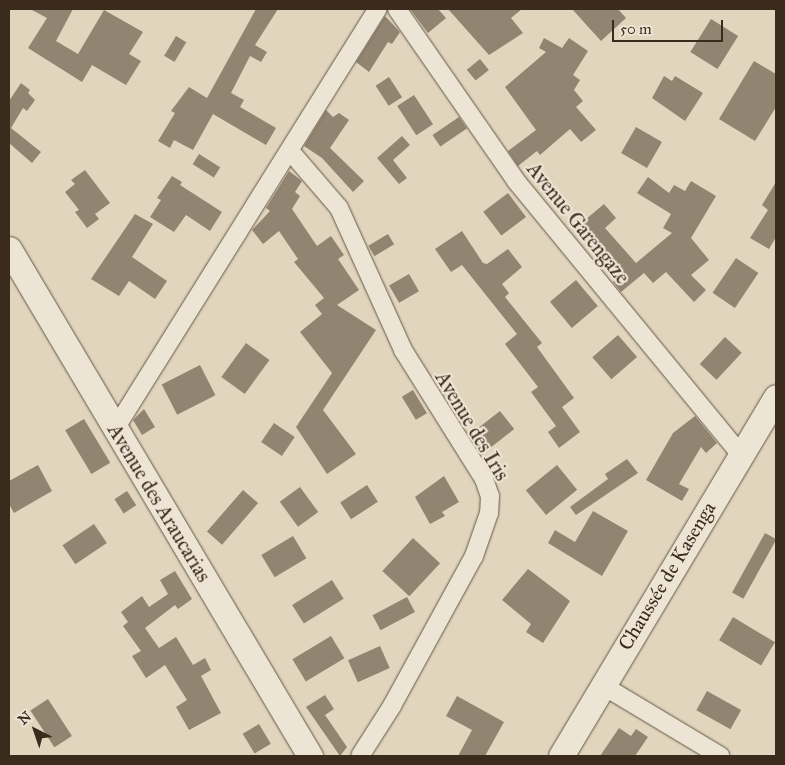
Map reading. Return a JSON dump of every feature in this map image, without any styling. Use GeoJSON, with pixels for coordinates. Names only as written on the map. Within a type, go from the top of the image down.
{"type":"FeatureCollection","features":[{"type":"Feature","properties":{"kind":"street"},"geometry":{"type":"LineString","coordinates":[[115,429],[377,9]]}},
{"type":"Feature","properties":{"kind":"street","name":"Avenue Garengaze"},"geometry":{"type":"LineString","coordinates":[[398,9],[516,181],[740,454]]}},
{"type":"Feature","properties":{"kind":"street","name":"Avenue des Iris"},"geometry":{"type":"LineString","coordinates":[[290,151],[340,208],[403,350],[484,480],[490,496],[490,513],[474,556],[392,706],[360,756]]}},
{"type":"Feature","properties":{"kind":"street","name":"Avenue des Araucarias"},"geometry":{"type":"LineString","coordinates":[[9,249],[310,756]]}},
{"type":"Feature","properties":{"kind":"street","name":"Chaussée de Kasenga"},"geometry":{"type":"LineString","coordinates":[[561,756],[740,454],[776,397]]}},
{"type":"Feature","properties":{"kind":"street"},"geometry":{"type":"LineString","coordinates":[[602,685],[720,756]]}},
{"type":"Feature","properties":{"kind":"building"},"geometry":{"type":"Polygon","coordinates":[[[30,9],[73,9],[56,41],[78,54],[104,10],[143,32],[129,54],[141,61],[126,85],[92,65],[82,82],[28,48],[47,18],[30,9]]]}},
{"type":"Feature","properties":{"kind":"building"},"geometry":{"type":"Polygon","coordinates":[[[256,9],[278,9],[255,45],[267,52],[261,62],[250,56],[231,93],[244,100],[240,107],[276,128],[266,145],[213,114],[193,150],[174,140],[170,148],[158,141],[175,113],[171,111],[189,87],[207,98],[256,9]]]}},
{"type":"Feature","properties":{"kind":"building"},"geometry":{"type":"Polygon","coordinates":[[[410,9],[438,9],[446,18],[428,33],[410,9]]]}},
{"type":"Feature","properties":{"kind":"building"},"geometry":{"type":"Polygon","coordinates":[[[448,9],[522,9],[511,18],[523,33],[489,55],[448,9]]]}},
{"type":"Feature","properties":{"kind":"building"},"geometry":{"type":"Polygon","coordinates":[[[572,9],[618,9],[626,18],[601,41],[572,9]]]}},
{"type":"Feature","properties":{"kind":"building"},"geometry":{"type":"Polygon","coordinates":[[[385,16],[400,32],[392,44],[388,42],[369,72],[356,62],[385,16]]]}},
{"type":"Feature","properties":{"kind":"building"},"geometry":{"type":"Polygon","coordinates":[[[711,19],[738,36],[717,69],[690,52],[711,19]]]}},
{"type":"Feature","properties":{"kind":"building"},"geometry":{"type":"Polygon","coordinates":[[[176,36],[186,42],[174,62],[164,56],[176,36]]]}},
{"type":"Feature","properties":{"kind":"building"},"geometry":{"type":"Polygon","coordinates":[[[544,38],[562,48],[569,38],[588,51],[573,75],[580,80],[574,90],[583,101],[576,107],[596,130],[581,142],[570,129],[540,155],[537,151],[518,166],[508,151],[536,130],[505,87],[546,52],[539,48],[544,38]]]}},
{"type":"Feature","properties":{"kind":"building"},"geometry":{"type":"Polygon","coordinates":[[[480,59],[489,70],[476,81],[467,70],[480,59]]]}},
{"type":"Feature","properties":{"kind":"building"},"geometry":{"type":"Polygon","coordinates":[[[754,61],[776,74],[776,107],[755,141],[719,119],[754,61]]]}},
{"type":"Feature","properties":{"kind":"building"},"geometry":{"type":"Polygon","coordinates":[[[664,76],[672,81],[675,76],[703,93],[685,121],[652,98],[664,76]]]}},
{"type":"Feature","properties":{"kind":"building"},"geometry":{"type":"Polygon","coordinates":[[[389,77],[402,97],[389,106],[376,86],[389,77]]]}},
{"type":"Feature","properties":{"kind":"building"},"geometry":{"type":"Polygon","coordinates":[[[21,83],[30,90],[28,93],[35,100],[27,111],[23,108],[11,128],[41,152],[32,163],[9,143],[9,101],[21,83]]]}},
{"type":"Feature","properties":{"kind":"building"},"geometry":{"type":"Polygon","coordinates":[[[414,95],[433,124],[416,135],[397,106],[414,95]]]}},
{"type":"Feature","properties":{"kind":"building"},"geometry":{"type":"Polygon","coordinates":[[[326,110],[333,117],[339,113],[349,120],[330,148],[364,181],[353,192],[322,158],[304,146],[326,110]]]}},
{"type":"Feature","properties":{"kind":"building"},"geometry":{"type":"Polygon","coordinates":[[[459,117],[467,129],[440,147],[432,135],[459,117]]]}},
{"type":"Feature","properties":{"kind":"building"},"geometry":{"type":"Polygon","coordinates":[[[636,127],[662,142],[647,168],[621,153],[636,127]]]}},
{"type":"Feature","properties":{"kind":"building"},"geometry":{"type":"Polygon","coordinates":[[[402,136],[410,145],[393,160],[407,178],[399,184],[377,158],[402,136]]]}},
{"type":"Feature","properties":{"kind":"building"},"geometry":{"type":"Polygon","coordinates":[[[199,154],[220,167],[214,177],[193,164],[199,154]]]}},
{"type":"Feature","properties":{"kind":"building"},"geometry":{"type":"Polygon","coordinates":[[[85,170],[110,203],[95,214],[99,219],[87,228],[75,212],[79,210],[65,192],[75,184],[71,180],[85,170]]]}},
{"type":"Feature","properties":{"kind":"building"},"geometry":{"type":"Polygon","coordinates":[[[289,171],[302,181],[295,192],[300,196],[292,209],[317,246],[331,236],[344,255],[338,259],[359,290],[337,305],[376,330],[323,410],[356,454],[327,474],[296,427],[332,373],[300,332],[322,314],[315,305],[324,298],[294,262],[298,259],[279,231],[263,244],[252,230],[270,211],[266,208],[289,171]]]}},
{"type":"Feature","properties":{"kind":"building"},"geometry":{"type":"Polygon","coordinates":[[[172,176],[182,182],[180,185],[222,212],[210,231],[186,215],[174,232],[150,217],[161,200],[157,198],[172,176]]]}},
{"type":"Feature","properties":{"kind":"building"},"geometry":{"type":"Polygon","coordinates":[[[648,177],[669,193],[674,185],[685,191],[691,181],[716,196],[691,238],[709,260],[691,275],[706,290],[694,302],[666,272],[653,283],[644,273],[621,292],[613,282],[618,278],[598,255],[602,251],[579,225],[604,204],[616,218],[605,228],[636,263],[672,233],[663,228],[671,214],[637,193],[648,177]]]}},
{"type":"Feature","properties":{"kind":"building"},"geometry":{"type":"Polygon","coordinates":[[[776,182],[776,237],[769,249],[750,238],[768,210],[762,205],[776,182]]]}},
{"type":"Feature","properties":{"kind":"building"},"geometry":{"type":"Polygon","coordinates":[[[508,193],[526,217],[501,236],[483,212],[508,193]]]}},
{"type":"Feature","properties":{"kind":"building"},"geometry":{"type":"Polygon","coordinates":[[[135,214],[153,224],[132,257],[167,281],[155,299],[129,281],[119,296],[91,279],[135,214]]]}},
{"type":"Feature","properties":{"kind":"building"},"geometry":{"type":"Polygon","coordinates":[[[462,231],[483,263],[487,264],[508,249],[522,267],[502,284],[509,293],[505,297],[542,343],[537,347],[574,398],[562,407],[580,432],[559,448],[548,432],[556,426],[531,392],[538,387],[505,344],[517,334],[462,265],[451,272],[435,249],[462,231]]]}},
{"type":"Feature","properties":{"kind":"building"},"geometry":{"type":"Polygon","coordinates":[[[388,234],[394,244],[374,256],[368,246],[388,234]]]}},
{"type":"Feature","properties":{"kind":"building"},"geometry":{"type":"Polygon","coordinates":[[[736,258],[758,273],[735,308],[713,293],[736,258]]]}},
{"type":"Feature","properties":{"kind":"building"},"geometry":{"type":"Polygon","coordinates":[[[409,274],[419,291],[399,303],[389,286],[409,274]]]}},
{"type":"Feature","properties":{"kind":"building"},"geometry":{"type":"Polygon","coordinates":[[[576,280],[598,306],[572,328],[550,302],[576,280]]]}},
{"type":"Feature","properties":{"kind":"building"},"geometry":{"type":"Polygon","coordinates":[[[618,335],[637,357],[611,379],[592,357],[618,335]]]}},
{"type":"Feature","properties":{"kind":"building"},"geometry":{"type":"Polygon","coordinates":[[[725,337],[742,353],[717,380],[700,364],[725,337]]]}},
{"type":"Feature","properties":{"kind":"building"},"geometry":{"type":"Polygon","coordinates":[[[246,343],[269,360],[245,394],[221,377],[246,343]]]}},
{"type":"Feature","properties":{"kind":"building"},"geometry":{"type":"Polygon","coordinates":[[[200,365],[215,395],[177,415],[162,385],[200,365]]]}},
{"type":"Feature","properties":{"kind":"building"},"geometry":{"type":"Polygon","coordinates":[[[413,390],[427,413],[416,420],[402,397],[413,390]]]}},
{"type":"Feature","properties":{"kind":"building"},"geometry":{"type":"Polygon","coordinates":[[[144,409],[155,427],[142,435],[133,420],[144,409]]]}},
{"type":"Feature","properties":{"kind":"building"},"geometry":{"type":"Polygon","coordinates":[[[500,411],[514,429],[488,449],[474,431],[500,411]]]}},
{"type":"Feature","properties":{"kind":"building"},"geometry":{"type":"Polygon","coordinates":[[[695,416],[717,443],[706,453],[701,447],[679,484],[689,489],[682,501],[646,480],[673,433],[695,416]]]}},
{"type":"Feature","properties":{"kind":"building"},"geometry":{"type":"Polygon","coordinates":[[[84,419],[110,463],[91,474],[65,430],[84,419]]]}},
{"type":"Feature","properties":{"kind":"building"},"geometry":{"type":"Polygon","coordinates":[[[274,423],[295,437],[282,456],[261,442],[274,423]]]}},
{"type":"Feature","properties":{"kind":"building"},"geometry":{"type":"Polygon","coordinates":[[[627,459],[638,473],[576,515],[570,507],[608,479],[605,474],[627,459]]]}},
{"type":"Feature","properties":{"kind":"building"},"geometry":{"type":"Polygon","coordinates":[[[38,465],[52,491],[14,513],[9,504],[9,481],[38,465]]]}},
{"type":"Feature","properties":{"kind":"building"},"geometry":{"type":"Polygon","coordinates":[[[557,465],[577,490],[546,515],[526,490],[557,465]]]}},
{"type":"Feature","properties":{"kind":"building"},"geometry":{"type":"Polygon","coordinates":[[[444,476],[459,502],[442,512],[445,516],[430,524],[415,497],[444,476]]]}},
{"type":"Feature","properties":{"kind":"building"},"geometry":{"type":"Polygon","coordinates":[[[367,485],[378,502],[351,519],[340,502],[367,485]]]}},
{"type":"Feature","properties":{"kind":"building"},"geometry":{"type":"Polygon","coordinates":[[[300,487],[318,512],[298,527],[280,502],[300,487]]]}},
{"type":"Feature","properties":{"kind":"building"},"geometry":{"type":"Polygon","coordinates":[[[243,490],[258,503],[222,545],[207,532],[243,490]]]}},
{"type":"Feature","properties":{"kind":"building"},"geometry":{"type":"Polygon","coordinates":[[[127,491],[136,505],[124,513],[114,499],[127,491]]]}},
{"type":"Feature","properties":{"kind":"building"},"geometry":{"type":"Polygon","coordinates":[[[593,511],[628,531],[602,576],[548,543],[555,530],[575,542],[593,511]]]}},
{"type":"Feature","properties":{"kind":"building"},"geometry":{"type":"Polygon","coordinates":[[[94,524],[107,543],[75,564],[62,545],[94,524]]]}},
{"type":"Feature","properties":{"kind":"building"},"geometry":{"type":"Polygon","coordinates":[[[765,533],[776,540],[743,599],[732,592],[765,533]]]}},
{"type":"Feature","properties":{"kind":"building"},"geometry":{"type":"Polygon","coordinates":[[[293,536],[306,558],[275,577],[261,555],[293,536]]]}},
{"type":"Feature","properties":{"kind":"building"},"geometry":{"type":"Polygon","coordinates":[[[413,538],[440,563],[409,596],[382,571],[413,538]]]}},
{"type":"Feature","properties":{"kind":"building"},"geometry":{"type":"Polygon","coordinates":[[[528,569],[570,601],[543,643],[526,632],[531,624],[502,600],[528,569]]]}},
{"type":"Feature","properties":{"kind":"building"},"geometry":{"type":"Polygon","coordinates":[[[175,571],[192,599],[178,609],[175,605],[145,628],[159,648],[176,637],[193,665],[205,658],[211,670],[201,676],[221,713],[189,730],[176,707],[187,700],[165,665],[146,678],[132,656],[141,651],[123,626],[128,622],[121,612],[142,596],[149,607],[168,594],[160,580],[175,571]]]}},
{"type":"Feature","properties":{"kind":"building"},"geometry":{"type":"Polygon","coordinates":[[[332,580],[344,599],[304,624],[292,605],[332,580]]]}},
{"type":"Feature","properties":{"kind":"building"},"geometry":{"type":"Polygon","coordinates":[[[407,597],[415,612],[381,630],[373,615],[407,597]]]}},
{"type":"Feature","properties":{"kind":"building"},"geometry":{"type":"Polygon","coordinates":[[[733,617],[775,642],[761,665],[719,640],[733,617]]]}},
{"type":"Feature","properties":{"kind":"building"},"geometry":{"type":"Polygon","coordinates":[[[331,636],[344,658],[306,681],[292,659],[331,636]]]}},
{"type":"Feature","properties":{"kind":"building"},"geometry":{"type":"Polygon","coordinates":[[[380,646],[390,668],[358,682],[348,660],[380,646]]]}},
{"type":"Feature","properties":{"kind":"building"},"geometry":{"type":"Polygon","coordinates":[[[707,691],[741,710],[730,729],[696,710],[707,691]]]}},
{"type":"Feature","properties":{"kind":"building"},"geometry":{"type":"Polygon","coordinates":[[[325,695],[334,709],[325,715],[347,747],[340,756],[306,707],[325,695]]]}},
{"type":"Feature","properties":{"kind":"building"},"geometry":{"type":"Polygon","coordinates":[[[457,696],[504,722],[485,756],[458,756],[472,730],[446,716],[457,696]]]}},
{"type":"Feature","properties":{"kind":"building"},"geometry":{"type":"Polygon","coordinates":[[[48,699],[72,736],[54,747],[30,710],[48,699]]]}},
{"type":"Feature","properties":{"kind":"building"},"geometry":{"type":"Polygon","coordinates":[[[259,724],[271,744],[255,754],[243,734],[259,724]]]}},
{"type":"Feature","properties":{"kind":"building"},"geometry":{"type":"Polygon","coordinates":[[[619,728],[631,736],[636,729],[648,737],[635,756],[600,756],[619,728]]]}}]}
